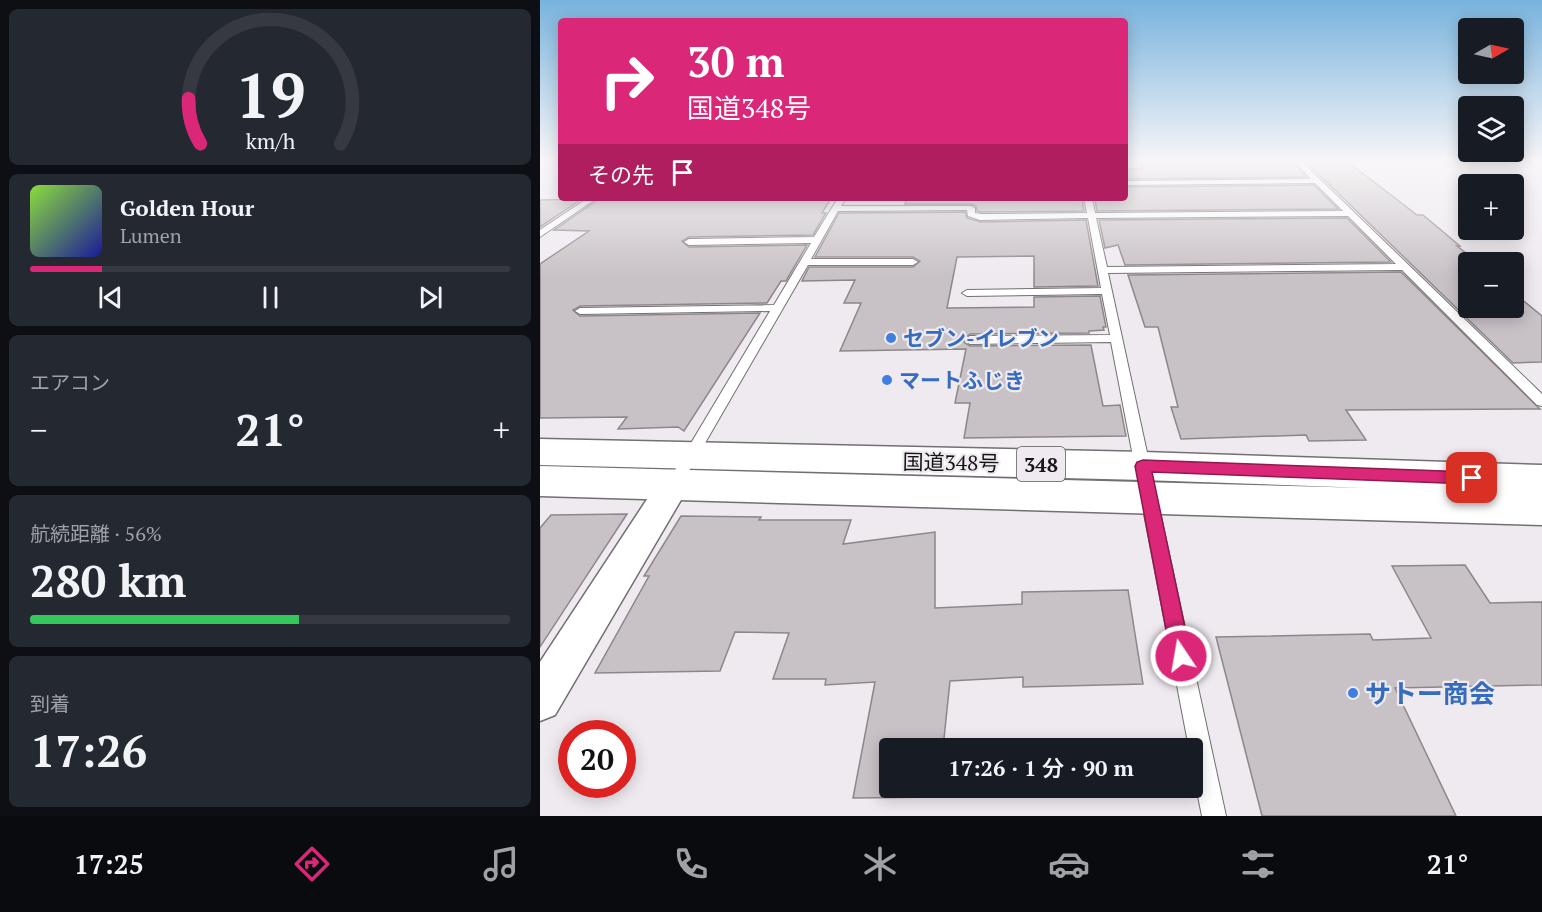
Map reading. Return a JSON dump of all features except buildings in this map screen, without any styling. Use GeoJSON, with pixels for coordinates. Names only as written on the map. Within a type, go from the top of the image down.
{"type":"FeatureCollection","features":[{"type":"Feature","properties":{"kind":"highway","name":"国道348号"},"geometry":{"type":"LineString","coordinates":[[540,452],[682,470]]}},
{"type":"Feature","properties":{"kind":"highway","name":"国道348号"},"geometry":{"type":"LineString","coordinates":[[540,481],[682,470],[1145,481],[1542,480]]}},
{"type":"Feature","properties":{"kind":"highway","name":"国道348号"},"geometry":{"type":"LineString","coordinates":[[1145,481],[1542,509]]}},
{"type":"Feature","properties":{"kind":"street"},"geometry":{"type":"LineString","coordinates":[[540,700],[682,470]]}},
{"type":"Feature","properties":{"kind":"lane"},"geometry":{"type":"LineString","coordinates":[[1337,200],[1542,402]]}},
{"type":"Feature","properties":{"kind":"lane"},"geometry":{"type":"LineString","coordinates":[[540,234],[589,201]]}},
{"type":"Feature","properties":{"kind":"lane"},"geometry":{"type":"LineString","coordinates":[[1089,201],[1214,816]]}},
{"type":"Feature","properties":{"kind":"lane"},"geometry":{"type":"LineString","coordinates":[[682,470],[839,203],[971,208],[971,214],[980,217],[1350,213]]}},
{"type":"Feature","properties":{"kind":"lane"},"geometry":{"type":"LineString","coordinates":[[689,242],[818,240]]}},
{"type":"Feature","properties":{"kind":"lane"},"geometry":{"type":"LineString","coordinates":[[805,262],[913,262]]}},
{"type":"Feature","properties":{"kind":"lane"},"geometry":{"type":"LineString","coordinates":[[1102,270],[1406,267]]}},
{"type":"Feature","properties":{"kind":"lane"},"geometry":{"type":"LineString","coordinates":[[967,293],[1106,291]]}},
{"type":"Feature","properties":{"kind":"lane"},"geometry":{"type":"LineString","coordinates":[[580,310],[777,308]]}},
{"type":"Feature","properties":{"kind":"lane"},"geometry":{"type":"LineString","coordinates":[[970,340],[1117,338]]}},
{"type":"Feature","properties":{"kind":"place","name":"セブン-イレブン"},"geometry":{"type":"Point","coordinates":[891,338]}},
{"type":"Feature","properties":{"kind":"place","name":"マートふじき"},"geometry":{"type":"Point","coordinates":[887,380]}},
{"type":"Feature","properties":{"kind":"place","name":"サトー商会"},"geometry":{"type":"Point","coordinates":[1353,693]}},
{"type":"Feature","properties":{"kind":"route"},"geometry":{"type":"LineString","coordinates":[[1181,656],[1143,466],[1472,478]]}}]}
